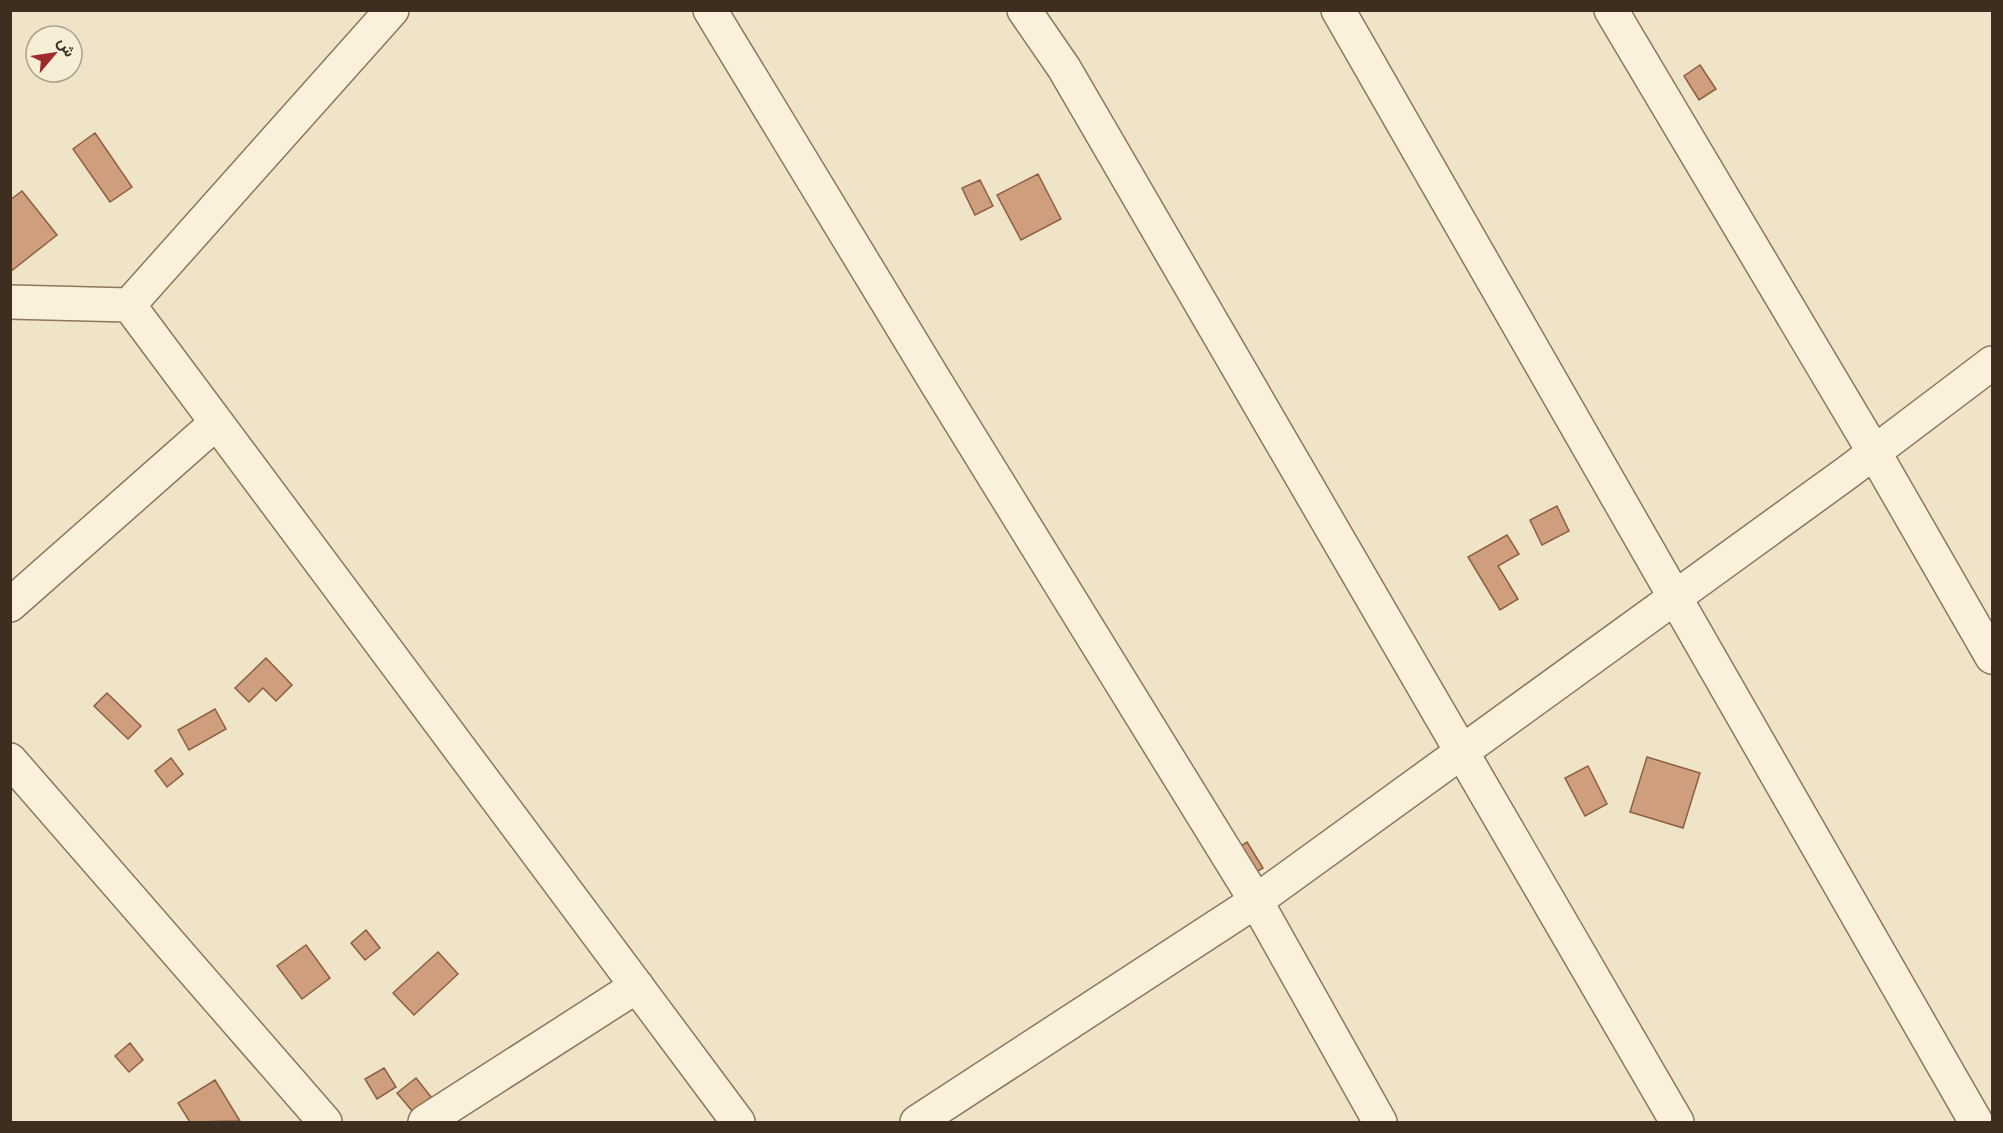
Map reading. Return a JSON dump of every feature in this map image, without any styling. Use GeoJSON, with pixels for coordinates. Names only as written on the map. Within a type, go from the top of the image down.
{"type":"FeatureCollection","features":[{"type":"Feature","properties":{"kind":"street"},"geometry":{"type":"LineString","coordinates":[[710,10],[1256,902],[1380,1122]]}},
{"type":"Feature","properties":{"kind":"street"},"geometry":{"type":"LineString","coordinates":[[1024,10],[1064,68],[1677,1122]]}},
{"type":"Feature","properties":{"kind":"street"},"geometry":{"type":"LineString","coordinates":[[1338,10],[1976,1122]]}},
{"type":"Feature","properties":{"kind":"street"},"geometry":{"type":"LineString","coordinates":[[1611,10],[1874,452],[1992,657]]}},
{"type":"Feature","properties":{"kind":"street"},"geometry":{"type":"LineString","coordinates":[[10,302],[129,305],[388,12]]}},
{"type":"Feature","properties":{"kind":"street"},"geometry":{"type":"LineString","coordinates":[[129,305],[738,1122]]}},
{"type":"Feature","properties":{"kind":"street"},"geometry":{"type":"LineString","coordinates":[[917,1122],[1256,902],[1874,452],[1992,363]]}},
{"type":"Feature","properties":{"kind":"street"},"geometry":{"type":"LineString","coordinates":[[10,605],[216,423]]}},
{"type":"Feature","properties":{"kind":"street"},"geometry":{"type":"LineString","coordinates":[[10,760],[326,1122]]}},
{"type":"Feature","properties":{"kind":"street"},"geometry":{"type":"LineString","coordinates":[[425,1122],[637,986]]}},
{"type":"Feature","properties":{"kind":"building"},"geometry":{"type":"Polygon","coordinates":[[[1700,65],[1716,89],[1699,100],[1684,76],[1700,65]]]}},
{"type":"Feature","properties":{"kind":"building"},"geometry":{"type":"Polygon","coordinates":[[[95,133],[132,187],[110,202],[73,149],[95,133]]]}},
{"type":"Feature","properties":{"kind":"building"},"geometry":{"type":"Polygon","coordinates":[[[1038,174],[1061,219],[1021,240],[997,195],[1038,174]]]}},
{"type":"Feature","properties":{"kind":"building"},"geometry":{"type":"Polygon","coordinates":[[[980,180],[993,206],[975,215],[962,188],[980,180]]]}},
{"type":"Feature","properties":{"kind":"building"},"geometry":{"type":"Polygon","coordinates":[[[22,191],[57,235],[10,272],[10,200],[22,191]]]}},
{"type":"Feature","properties":{"kind":"building"},"geometry":{"type":"Polygon","coordinates":[[[1557,506],[1569,531],[1542,545],[1530,520],[1557,506]]]}},
{"type":"Feature","properties":{"kind":"building"},"geometry":{"type":"Polygon","coordinates":[[[1507,535],[1519,554],[1498,566],[1518,599],[1500,610],[1468,557],[1507,535]]]}},
{"type":"Feature","properties":{"kind":"building"},"geometry":{"type":"Polygon","coordinates":[[[266,658],[292,685],[276,701],[263,688],[249,702],[235,688],[266,658]]]}},
{"type":"Feature","properties":{"kind":"building"},"geometry":{"type":"Polygon","coordinates":[[[107,693],[141,726],[128,739],[94,706],[107,693]]]}},
{"type":"Feature","properties":{"kind":"building"},"geometry":{"type":"Polygon","coordinates":[[[215,709],[226,729],[189,750],[178,730],[215,709]]]}},
{"type":"Feature","properties":{"kind":"building"},"geometry":{"type":"Polygon","coordinates":[[[1647,757],[1700,773],[1683,828],[1630,812],[1647,757]]]}},
{"type":"Feature","properties":{"kind":"building"},"geometry":{"type":"Polygon","coordinates":[[[171,758],[183,774],[167,787],[155,771],[171,758]]]}},
{"type":"Feature","properties":{"kind":"building"},"geometry":{"type":"Polygon","coordinates":[[[1588,766],[1607,804],[1585,816],[1565,778],[1588,766]]]}},
{"type":"Feature","properties":{"kind":"building"},"geometry":{"type":"Polygon","coordinates":[[[1247,842],[1263,868],[1240,882],[1225,856],[1247,842]]]}},
{"type":"Feature","properties":{"kind":"building"},"geometry":{"type":"Polygon","coordinates":[[[366,930],[380,948],[365,960],[351,943],[366,930]]]}},
{"type":"Feature","properties":{"kind":"building"},"geometry":{"type":"Polygon","coordinates":[[[306,945],[330,978],[302,999],[277,966],[306,945]]]}},
{"type":"Feature","properties":{"kind":"building"},"geometry":{"type":"Polygon","coordinates":[[[438,952],[458,974],[414,1015],[393,993],[438,952]]]}},
{"type":"Feature","properties":{"kind":"building"},"geometry":{"type":"Polygon","coordinates":[[[130,1043],[143,1060],[129,1072],[115,1056],[130,1043]]]}},
{"type":"Feature","properties":{"kind":"building"},"geometry":{"type":"Polygon","coordinates":[[[384,1068],[396,1087],[377,1099],[365,1079],[384,1068]]]}},
{"type":"Feature","properties":{"kind":"building"},"geometry":{"type":"Polygon","coordinates":[[[416,1078],[431,1097],[413,1112],[397,1093],[416,1078]]]}},
{"type":"Feature","properties":{"kind":"building"},"geometry":{"type":"Polygon","coordinates":[[[215,1080],[240,1121],[190,1122],[178,1103],[215,1080]]]}}]}
